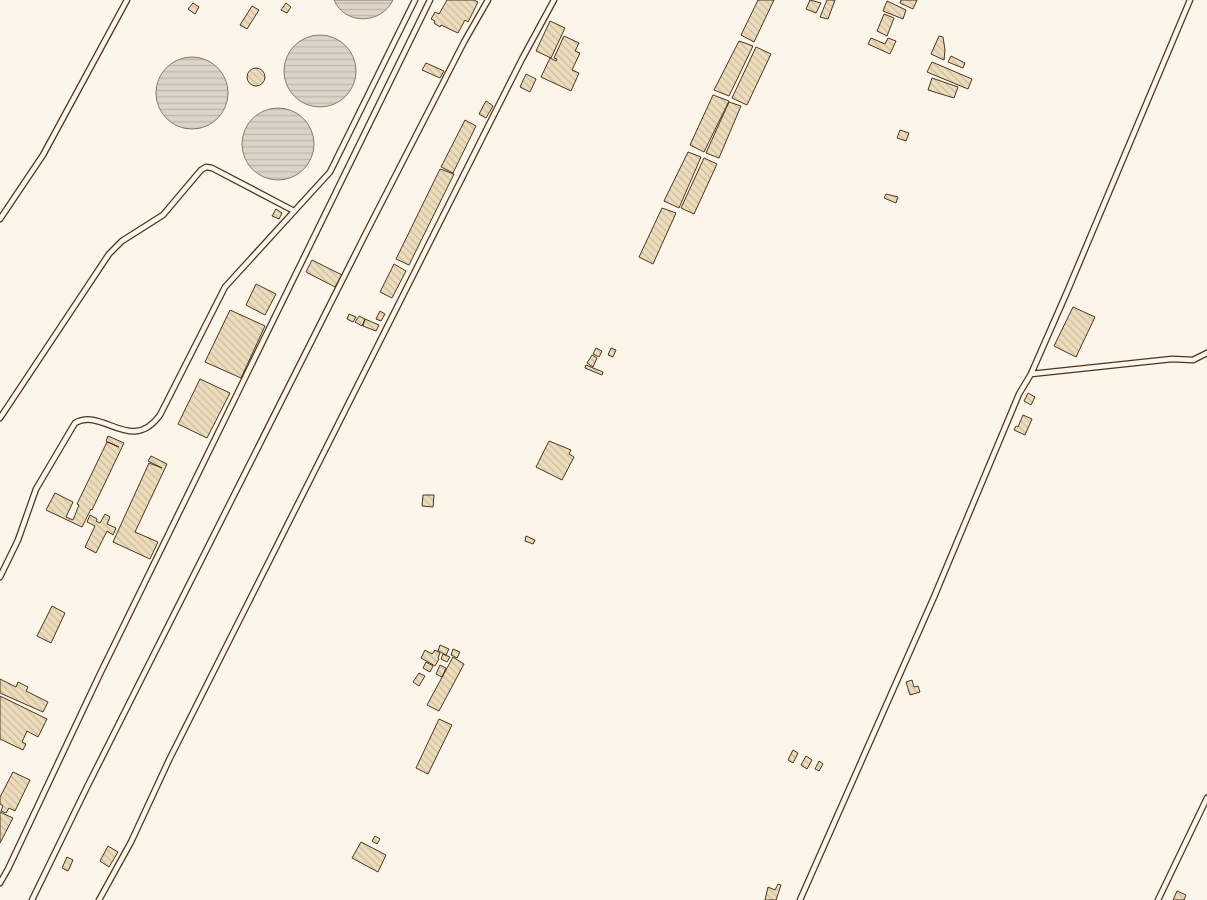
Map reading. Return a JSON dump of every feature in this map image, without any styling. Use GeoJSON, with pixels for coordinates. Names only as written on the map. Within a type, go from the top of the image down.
{"type":"FeatureCollection","features":[{"type":"Feature","properties":{"kind":"lane"},"geometry":{"type":"LineString","coordinates":[[0,219],[48,148],[127,0]]}},
{"type":"Feature","properties":{"kind":"lane"},"geometry":{"type":"LineString","coordinates":[[0,577],[18,540],[36,490],[75,423],[82,419],[90,419],[120,429],[134,431],[144,430],[153,425],[160,415],[225,287],[330,172],[415,0]]}},
{"type":"Feature","properties":{"kind":"lane"},"geometry":{"type":"LineString","coordinates":[[0,883],[8,870],[95,685],[430,0]]}},
{"type":"Feature","properties":{"kind":"lane"},"geometry":{"type":"LineString","coordinates":[[32,900],[362,242],[460,50],[488,0]]}},
{"type":"Feature","properties":{"kind":"lane"},"geometry":{"type":"LineString","coordinates":[[98,900],[131,842],[173,751],[554,0]]}},
{"type":"Feature","properties":{"kind":"lane"},"geometry":{"type":"LineString","coordinates":[[800,900],[934,598],[1018,394],[1031,374],[1190,0]]}},
{"type":"Feature","properties":{"kind":"lane"},"geometry":{"type":"LineString","coordinates":[[0,418],[109,254],[122,241],[163,215],[201,170],[206,167],[212,168],[294,211]]}},
{"type":"Feature","properties":{"kind":"lane"},"geometry":{"type":"LineString","coordinates":[[1031,374],[1172,359],[1193,360],[1207,353]]}},
{"type":"Feature","properties":{"kind":"lane"},"geometry":{"type":"LineString","coordinates":[[1158,900],[1207,798]]}},
{"type":"Feature","properties":{"kind":"shaded area"},"geometry":{"type":"Polygon","coordinates":[[[334,0],[393,0],[381,14],[363,19],[346,14],[334,0]]]}},
{"type":"Feature","properties":{"kind":"shaded area"},"geometry":{"type":"Polygon","coordinates":[[[320,35],[340,41],[350,51],[356,71],[350,91],[340,101],[320,107],[300,101],[290,91],[284,71],[290,51],[300,41],[320,35]]]}},
{"type":"Feature","properties":{"kind":"shaded area"},"geometry":{"type":"Polygon","coordinates":[[[192,57],[212,63],[222,73],[228,93],[222,113],[212,123],[192,129],[172,123],[162,113],[156,93],[162,73],[172,63],[192,57]]]}},
{"type":"Feature","properties":{"kind":"shaded area"},"geometry":{"type":"Polygon","coordinates":[[[278,108],[298,114],[308,124],[314,144],[308,164],[298,174],[278,180],[258,174],[248,164],[242,144],[248,124],[258,114],[278,108]]]}},
{"type":"Feature","properties":{"kind":"building"},"geometry":{"type":"Polygon","coordinates":[[[447,0],[474,0],[478,2],[468,22],[465,20],[458,33],[441,25],[440,27],[431,19],[435,12],[439,14],[447,0]]]}},
{"type":"Feature","properties":{"kind":"building"},"geometry":{"type":"Polygon","coordinates":[[[758,0],[774,0],[754,42],[741,35],[758,0]]]}},
{"type":"Feature","properties":{"kind":"building"},"geometry":{"type":"Polygon","coordinates":[[[810,0],[821,3],[816,13],[806,9],[810,0]]]}},
{"type":"Feature","properties":{"kind":"building"},"geometry":{"type":"Polygon","coordinates":[[[827,0],[835,0],[828,19],[820,17],[827,0]]]}},
{"type":"Feature","properties":{"kind":"building"},"geometry":{"type":"Polygon","coordinates":[[[901,0],[917,0],[913,9],[900,3],[901,0]]]}},
{"type":"Feature","properties":{"kind":"building"},"geometry":{"type":"Polygon","coordinates":[[[887,1],[906,10],[903,19],[883,11],[887,1]]]}},
{"type":"Feature","properties":{"kind":"building"},"geometry":{"type":"Polygon","coordinates":[[[193,3],[199,7],[195,14],[188,9],[193,3]]]}},
{"type":"Feature","properties":{"kind":"building"},"geometry":{"type":"Polygon","coordinates":[[[286,3],[291,7],[287,13],[281,10],[286,3]]]}},
{"type":"Feature","properties":{"kind":"building"},"geometry":{"type":"Polygon","coordinates":[[[252,6],[259,10],[247,29],[240,25],[252,6]]]}},
{"type":"Feature","properties":{"kind":"building"},"geometry":{"type":"Polygon","coordinates":[[[884,14],[894,18],[887,36],[877,31],[884,14]]]}},
{"type":"Feature","properties":{"kind":"building"},"geometry":{"type":"Polygon","coordinates":[[[550,21],[565,28],[551,58],[536,51],[550,21]]]}},
{"type":"Feature","properties":{"kind":"building"},"geometry":{"type":"Polygon","coordinates":[[[564,36],[579,43],[575,51],[580,53],[572,70],[579,73],[571,91],[541,77],[550,58],[556,61],[557,59],[554,58],[564,36]]]}},
{"type":"Feature","properties":{"kind":"building"},"geometry":{"type":"Polygon","coordinates":[[[939,36],[943,37],[944,60],[931,54],[939,36]]]}},
{"type":"Feature","properties":{"kind":"building"},"geometry":{"type":"Polygon","coordinates":[[[871,38],[885,44],[888,38],[896,41],[890,54],[868,44],[871,38]]]}},
{"type":"Feature","properties":{"kind":"building"},"geometry":{"type":"Polygon","coordinates":[[[739,41],[753,46],[729,96],[714,90],[739,41]]]}},
{"type":"Feature","properties":{"kind":"building"},"geometry":{"type":"Polygon","coordinates":[[[756,47],[771,54],[747,105],[732,98],[756,47]]]}},
{"type":"Feature","properties":{"kind":"building"},"geometry":{"type":"Polygon","coordinates":[[[951,56],[965,63],[963,68],[948,62],[951,56]]]}},
{"type":"Feature","properties":{"kind":"building"},"geometry":{"type":"Polygon","coordinates":[[[932,62],[972,79],[968,89],[927,72],[932,62]]]}},
{"type":"Feature","properties":{"kind":"building"},"geometry":{"type":"Polygon","coordinates":[[[426,63],[444,71],[440,78],[422,70],[426,63]]]}},
{"type":"Feature","properties":{"kind":"building"},"geometry":{"type":"Polygon","coordinates":[[[256,68],[262,71],[265,77],[262,83],[256,86],[250,83],[247,77],[250,71],[256,68]]]}},
{"type":"Feature","properties":{"kind":"building"},"geometry":{"type":"Polygon","coordinates":[[[526,74],[536,79],[530,92],[520,87],[526,74]]]}},
{"type":"Feature","properties":{"kind":"building"},"geometry":{"type":"Polygon","coordinates":[[[932,78],[958,87],[954,98],[928,90],[932,78]]]}},
{"type":"Feature","properties":{"kind":"building"},"geometry":{"type":"Polygon","coordinates":[[[713,95],[729,101],[704,152],[690,145],[713,95]]]}},
{"type":"Feature","properties":{"kind":"building"},"geometry":{"type":"Polygon","coordinates":[[[486,101],[493,106],[486,118],[479,114],[486,101]]]}},
{"type":"Feature","properties":{"kind":"building"},"geometry":{"type":"Polygon","coordinates":[[[729,102],[741,106],[719,158],[706,153],[729,102]]]}},
{"type":"Feature","properties":{"kind":"building"},"geometry":{"type":"Polygon","coordinates":[[[465,120],[476,126],[453,173],[441,167],[465,120]]]}},
{"type":"Feature","properties":{"kind":"building"},"geometry":{"type":"Polygon","coordinates":[[[900,130],[909,133],[906,141],[897,138],[900,130]]]}},
{"type":"Feature","properties":{"kind":"building"},"geometry":{"type":"Polygon","coordinates":[[[688,152],[701,157],[679,208],[664,201],[688,152]]]}},
{"type":"Feature","properties":{"kind":"building"},"geometry":{"type":"Polygon","coordinates":[[[704,158],[717,164],[694,214],[681,208],[704,158]]]}},
{"type":"Feature","properties":{"kind":"building"},"geometry":{"type":"Polygon","coordinates":[[[440,169],[454,174],[409,265],[396,259],[440,169]]]}},
{"type":"Feature","properties":{"kind":"building"},"geometry":{"type":"Polygon","coordinates":[[[886,194],[898,197],[896,203],[884,198],[886,194]]]}},
{"type":"Feature","properties":{"kind":"building"},"geometry":{"type":"Polygon","coordinates":[[[662,208],[676,213],[653,264],[639,257],[662,208]]]}},
{"type":"Feature","properties":{"kind":"building"},"geometry":{"type":"Polygon","coordinates":[[[276,209],[282,213],[279,219],[272,216],[276,209]]]}},
{"type":"Feature","properties":{"kind":"building"},"geometry":{"type":"Polygon","coordinates":[[[312,260],[342,275],[335,287],[306,272],[312,260]]]}},
{"type":"Feature","properties":{"kind":"building"},"geometry":{"type":"Polygon","coordinates":[[[394,264],[406,271],[392,298],[380,292],[394,264]]]}},
{"type":"Feature","properties":{"kind":"building"},"geometry":{"type":"Polygon","coordinates":[[[256,284],[276,294],[265,315],[246,305],[256,284]]]}},
{"type":"Feature","properties":{"kind":"building"},"geometry":{"type":"Polygon","coordinates":[[[1073,307],[1095,317],[1076,357],[1054,346],[1073,307]]]}},
{"type":"Feature","properties":{"kind":"building"},"geometry":{"type":"Polygon","coordinates":[[[230,310],[265,326],[241,378],[205,362],[230,310]]]}},
{"type":"Feature","properties":{"kind":"building"},"geometry":{"type":"Polygon","coordinates":[[[380,311],[385,314],[381,321],[376,319],[380,311]]]}},
{"type":"Feature","properties":{"kind":"building"},"geometry":{"type":"Polygon","coordinates":[[[349,314],[356,317],[353,322],[347,319],[349,314]]]}},
{"type":"Feature","properties":{"kind":"building"},"geometry":{"type":"Polygon","coordinates":[[[359,316],[365,319],[362,326],[355,322],[359,316]]]}},
{"type":"Feature","properties":{"kind":"building"},"geometry":{"type":"Polygon","coordinates":[[[365,319],[379,325],[376,331],[363,326],[365,319]]]}},
{"type":"Feature","properties":{"kind":"building"},"geometry":{"type":"Polygon","coordinates":[[[596,348],[602,351],[599,357],[593,354],[596,348]]]}},
{"type":"Feature","properties":{"kind":"building"},"geometry":{"type":"Polygon","coordinates":[[[611,348],[616,350],[613,357],[608,355],[611,348]]]}},
{"type":"Feature","properties":{"kind":"building"},"geometry":{"type":"Polygon","coordinates":[[[592,355],[597,358],[593,367],[587,363],[592,355]]]}},
{"type":"Feature","properties":{"kind":"building"},"geometry":{"type":"Polygon","coordinates":[[[586,365],[603,372],[602,375],[585,368],[586,365]]]}},
{"type":"Feature","properties":{"kind":"building"},"geometry":{"type":"Polygon","coordinates":[[[200,379],[230,393],[207,438],[178,424],[200,379]]]}},
{"type":"Feature","properties":{"kind":"building"},"geometry":{"type":"Polygon","coordinates":[[[1028,393],[1035,397],[1031,405],[1024,401],[1028,393]]]}},
{"type":"Feature","properties":{"kind":"building"},"geometry":{"type":"Polygon","coordinates":[[[1023,415],[1032,419],[1025,435],[1014,430],[1016,426],[1018,427],[1023,415]]]}},
{"type":"Feature","properties":{"kind":"building"},"geometry":{"type":"Polygon","coordinates":[[[108,436],[124,443],[82,527],[46,510],[55,493],[73,502],[66,517],[73,520],[79,505],[77,504],[107,442],[119,447],[106,441],[108,436]]]}},
{"type":"Feature","properties":{"kind":"building"},"geometry":{"type":"Polygon","coordinates":[[[549,441],[571,450],[569,454],[574,457],[562,480],[536,467],[549,441]]]}},
{"type":"Feature","properties":{"kind":"building"},"geometry":{"type":"Polygon","coordinates":[[[151,456],[167,464],[135,532],[158,542],[150,559],[113,542],[149,463],[162,468],[148,461],[151,456]]]}},
{"type":"Feature","properties":{"kind":"building"},"geometry":{"type":"Polygon","coordinates":[[[423,495],[434,495],[433,507],[422,506],[423,495]]]}},
{"type":"Feature","properties":{"kind":"building"},"geometry":{"type":"Polygon","coordinates":[[[105,514],[110,517],[107,524],[116,528],[113,535],[107,531],[96,553],[85,547],[95,526],[87,522],[90,515],[100,523],[105,514]]]}},
{"type":"Feature","properties":{"kind":"building"},"geometry":{"type":"Polygon","coordinates":[[[526,536],[535,540],[533,544],[525,541],[526,536]]]}},
{"type":"Feature","properties":{"kind":"building"},"geometry":{"type":"Polygon","coordinates":[[[52,606],[65,613],[51,643],[37,636],[52,606]]]}},
{"type":"Feature","properties":{"kind":"building"},"geometry":{"type":"Polygon","coordinates":[[[440,645],[449,649],[446,655],[438,651],[440,645]]]}},
{"type":"Feature","properties":{"kind":"building"},"geometry":{"type":"Polygon","coordinates":[[[453,649],[460,652],[457,658],[451,655],[453,649]]]}},
{"type":"Feature","properties":{"kind":"building"},"geometry":{"type":"Polygon","coordinates":[[[425,650],[432,654],[435,650],[440,653],[435,666],[421,658],[425,650]]]}},
{"type":"Feature","properties":{"kind":"building"},"geometry":{"type":"Polygon","coordinates":[[[443,654],[450,657],[447,662],[441,659],[443,654]]]}},
{"type":"Feature","properties":{"kind":"building"},"geometry":{"type":"Polygon","coordinates":[[[453,657],[464,664],[439,711],[427,705],[453,657]]]}},
{"type":"Feature","properties":{"kind":"building"},"geometry":{"type":"Polygon","coordinates":[[[426,662],[433,666],[430,672],[423,668],[426,662]]]}},
{"type":"Feature","properties":{"kind":"building"},"geometry":{"type":"Polygon","coordinates":[[[440,665],[446,668],[442,677],[436,674],[440,665]]]}},
{"type":"Feature","properties":{"kind":"building"},"geometry":{"type":"Polygon","coordinates":[[[419,673],[425,676],[419,686],[413,682],[419,673]]]}},
{"type":"Feature","properties":{"kind":"building"},"geometry":{"type":"Polygon","coordinates":[[[0,679],[16,687],[18,682],[28,687],[26,691],[48,702],[43,712],[0,693],[0,679]]]}},
{"type":"Feature","properties":{"kind":"building"},"geometry":{"type":"Polygon","coordinates":[[[912,680],[914,687],[918,686],[920,692],[910,695],[906,682],[912,680]]]}},
{"type":"Feature","properties":{"kind":"building"},"geometry":{"type":"Polygon","coordinates":[[[0,696],[47,719],[38,737],[27,731],[22,742],[26,744],[23,750],[0,739],[0,696]]]}},
{"type":"Feature","properties":{"kind":"building"},"geometry":{"type":"Polygon","coordinates":[[[439,719],[452,725],[428,774],[416,768],[439,719]]]}},
{"type":"Feature","properties":{"kind":"building"},"geometry":{"type":"Polygon","coordinates":[[[793,750],[798,753],[793,763],[788,760],[793,750]]]}},
{"type":"Feature","properties":{"kind":"building"},"geometry":{"type":"Polygon","coordinates":[[[806,756],[812,760],[807,769],[801,765],[806,756]]]}},
{"type":"Feature","properties":{"kind":"building"},"geometry":{"type":"Polygon","coordinates":[[[819,761],[823,764],[819,771],[815,769],[819,761]]]}},
{"type":"Feature","properties":{"kind":"building"},"geometry":{"type":"Polygon","coordinates":[[[13,772],[30,780],[15,811],[9,808],[6,813],[1,811],[3,806],[0,804],[0,797],[13,772]]]}},
{"type":"Feature","properties":{"kind":"building"},"geometry":{"type":"Polygon","coordinates":[[[0,812],[13,818],[0,843],[0,812]]]}},
{"type":"Feature","properties":{"kind":"building"},"geometry":{"type":"Polygon","coordinates":[[[375,836],[380,839],[377,844],[372,841],[375,836]]]}},
{"type":"Feature","properties":{"kind":"building"},"geometry":{"type":"Polygon","coordinates":[[[361,842],[386,855],[378,872],[352,858],[361,842]]]}},
{"type":"Feature","properties":{"kind":"building"},"geometry":{"type":"Polygon","coordinates":[[[108,846],[118,852],[109,867],[100,861],[108,846]]]}},
{"type":"Feature","properties":{"kind":"building"},"geometry":{"type":"Polygon","coordinates":[[[67,857],[73,860],[68,871],[62,868],[67,857]]]}},
{"type":"Feature","properties":{"kind":"building"},"geometry":{"type":"Polygon","coordinates":[[[778,884],[781,885],[776,900],[765,900],[768,887],[775,890],[778,884]]]}},
{"type":"Feature","properties":{"kind":"building"},"geometry":{"type":"Polygon","coordinates":[[[1177,891],[1186,895],[1184,900],[1173,900],[1177,891]]]}}]}
